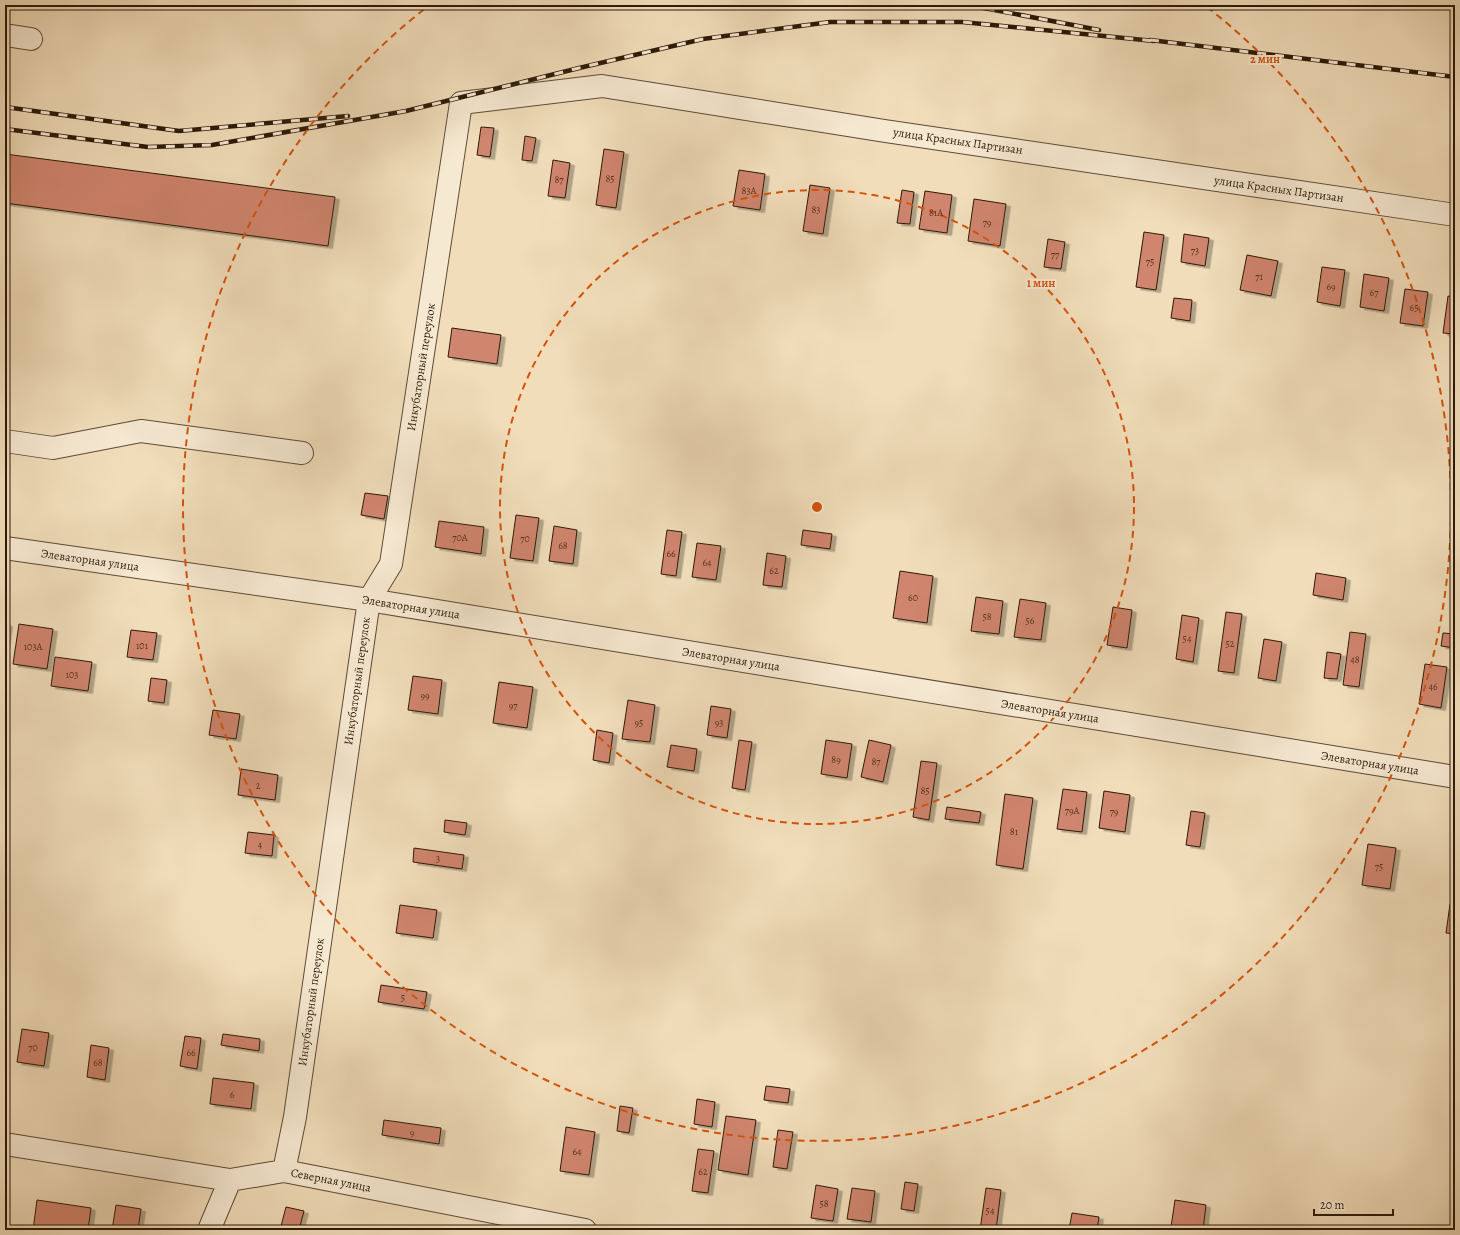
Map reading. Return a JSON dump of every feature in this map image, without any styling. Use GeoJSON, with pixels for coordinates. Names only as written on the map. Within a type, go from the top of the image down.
{"type":"FeatureCollection","features":[{"type":"Feature","properties":{"kind":"street"},"geometry":{"type":"LineString","coordinates":[[5,35],[31,39]]}},
{"type":"Feature","properties":{"kind":"street","name":"улица Красных Партизан"},"geometry":{"type":"LineString","coordinates":[[461,103],[602,86],[885,131],[1455,215]]}},
{"type":"Feature","properties":{"kind":"street","name":"Инкубаторный переулок"},"geometry":{"type":"LineString","coordinates":[[284,1171],[295,1117],[369,600],[391,564],[461,103]]}},
{"type":"Feature","properties":{"kind":"street"},"geometry":{"type":"LineString","coordinates":[[5,441],[53,448],[141,431],[302,453]]}},
{"type":"Feature","properties":{"kind":"street","name":"Элеваторная улица"},"geometry":{"type":"LineString","coordinates":[[5,548],[369,600],[1455,776]]}},
{"type":"Feature","properties":{"kind":"street","name":"Северная улица"},"geometry":{"type":"LineString","coordinates":[[5,1144],[230,1180],[284,1171],[585,1230]]}},
{"type":"Feature","properties":{"kind":"street"},"geometry":{"type":"LineString","coordinates":[[209,1230],[230,1180]]}},
{"type":"Feature","properties":{"kind":"building"},"geometry":{"type":"Polygon","coordinates":[[[481,127],[494,128],[490,157],[477,155],[481,127]]]}},
{"type":"Feature","properties":{"kind":"building"},"geometry":{"type":"Polygon","coordinates":[[[525,136],[536,138],[532,161],[522,160],[525,136]]]}},
{"type":"Feature","properties":{"kind":"building"},"geometry":{"type":"Polygon","coordinates":[[[604,149],[624,152],[616,208],[596,205],[604,149]]]}},
{"type":"Feature","properties":{"kind":"building"},"geometry":{"type":"Polygon","coordinates":[[[5,154],[335,197],[328,246],[5,203],[5,154]]]}},
{"type":"Feature","properties":{"kind":"building"},"geometry":{"type":"Polygon","coordinates":[[[553,160],[570,163],[565,198],[548,196],[553,160]]]}},
{"type":"Feature","properties":{"kind":"building"},"geometry":{"type":"Polygon","coordinates":[[[739,170],[765,174],[760,210],[733,206],[739,170]]]}},
{"type":"Feature","properties":{"kind":"building"},"geometry":{"type":"Polygon","coordinates":[[[810,185],[830,188],[823,234],[803,231],[810,185]]]}},
{"type":"Feature","properties":{"kind":"building"},"geometry":{"type":"Polygon","coordinates":[[[902,190],[914,192],[910,224],[897,223],[902,190]]]}},
{"type":"Feature","properties":{"kind":"building"},"geometry":{"type":"Polygon","coordinates":[[[925,191],[952,195],[947,233],[919,229],[925,191]]]}},
{"type":"Feature","properties":{"kind":"building"},"geometry":{"type":"Polygon","coordinates":[[[974,199],[1006,204],[1000,246],[968,241],[974,199]]]}},
{"type":"Feature","properties":{"kind":"building"},"geometry":{"type":"Polygon","coordinates":[[[1144,232],[1164,235],[1156,290],[1136,287],[1144,232]]]}},
{"type":"Feature","properties":{"kind":"building"},"geometry":{"type":"Polygon","coordinates":[[[1184,234],[1209,238],[1205,266],[1181,262],[1184,234]]]}},
{"type":"Feature","properties":{"kind":"building"},"geometry":{"type":"Polygon","coordinates":[[[1048,239],[1065,242],[1061,269],[1044,267],[1048,239]]]}},
{"type":"Feature","properties":{"kind":"building"},"geometry":{"type":"Polygon","coordinates":[[[1247,255],[1278,261],[1271,296],[1240,290],[1247,255]]]}},
{"type":"Feature","properties":{"kind":"building"},"geometry":{"type":"Polygon","coordinates":[[[1322,267],[1345,270],[1340,306],[1317,302],[1322,267]]]}},
{"type":"Feature","properties":{"kind":"building"},"geometry":{"type":"Polygon","coordinates":[[[1364,274],[1389,278],[1384,311],[1360,307],[1364,274]]]}},
{"type":"Feature","properties":{"kind":"building"},"geometry":{"type":"Polygon","coordinates":[[[1405,289],[1428,292],[1423,326],[1400,323],[1405,289]]]}},
{"type":"Feature","properties":{"kind":"building"},"geometry":{"type":"Polygon","coordinates":[[[1448,296],[1455,297],[1455,334],[1443,333],[1448,296]]]}},
{"type":"Feature","properties":{"kind":"building"},"geometry":{"type":"Polygon","coordinates":[[[1174,298],[1192,300],[1190,321],[1171,318],[1174,298]]]}},
{"type":"Feature","properties":{"kind":"building"},"geometry":{"type":"Polygon","coordinates":[[[452,328],[501,335],[497,364],[448,357],[452,328]]]}},
{"type":"Feature","properties":{"kind":"building"},"geometry":{"type":"Polygon","coordinates":[[[365,493],[388,496],[384,519],[361,515],[365,493]]]}},
{"type":"Feature","properties":{"kind":"building"},"geometry":{"type":"Polygon","coordinates":[[[516,515],[539,518],[533,561],[510,558],[516,515]]]}},
{"type":"Feature","properties":{"kind":"building"},"geometry":{"type":"Polygon","coordinates":[[[439,521],[484,527],[481,554],[435,547],[439,521]]]}},
{"type":"Feature","properties":{"kind":"building"},"geometry":{"type":"Polygon","coordinates":[[[554,526],[577,530],[573,564],[549,561],[554,526]]]}},
{"type":"Feature","properties":{"kind":"building"},"geometry":{"type":"Polygon","coordinates":[[[667,530],[682,532],[676,576],[661,574],[667,530]]]}},
{"type":"Feature","properties":{"kind":"building"},"geometry":{"type":"Polygon","coordinates":[[[803,530],[832,534],[830,549],[801,545],[803,530]]]}},
{"type":"Feature","properties":{"kind":"building"},"geometry":{"type":"Polygon","coordinates":[[[697,543],[721,546],[716,580],[692,577],[697,543]]]}},
{"type":"Feature","properties":{"kind":"building"},"geometry":{"type":"Polygon","coordinates":[[[767,553],[786,556],[782,587],[763,585],[767,553]]]}},
{"type":"Feature","properties":{"kind":"building"},"geometry":{"type":"Polygon","coordinates":[[[900,571],[933,576],[927,623],[893,618],[900,571]]]}},
{"type":"Feature","properties":{"kind":"building"},"geometry":{"type":"Polygon","coordinates":[[[1316,573],[1346,578],[1343,600],[1313,595],[1316,573]]]}},
{"type":"Feature","properties":{"kind":"building"},"geometry":{"type":"Polygon","coordinates":[[[976,597],[1003,601],[999,634],[971,631],[976,597]]]}},
{"type":"Feature","properties":{"kind":"building"},"geometry":{"type":"Polygon","coordinates":[[[1020,599],[1046,603],[1041,640],[1014,637],[1020,599]]]}},
{"type":"Feature","properties":{"kind":"building"},"geometry":{"type":"Polygon","coordinates":[[[1113,607],[1132,610],[1127,648],[1107,645],[1113,607]]]}},
{"type":"Feature","properties":{"kind":"building"},"geometry":{"type":"Polygon","coordinates":[[[1226,612],[1242,614],[1234,673],[1218,671],[1226,612]]]}},
{"type":"Feature","properties":{"kind":"building"},"geometry":{"type":"Polygon","coordinates":[[[1182,615],[1199,618],[1193,662],[1176,659],[1182,615]]]}},
{"type":"Feature","properties":{"kind":"building"},"geometry":{"type":"Polygon","coordinates":[[[5,623],[8,624],[5,646],[5,623]]]}},
{"type":"Feature","properties":{"kind":"building"},"geometry":{"type":"Polygon","coordinates":[[[19,624],[53,629],[47,669],[13,664],[19,624]]]}},
{"type":"Feature","properties":{"kind":"building"},"geometry":{"type":"Polygon","coordinates":[[[131,630],[157,633],[153,660],[127,657],[131,630]]]}},
{"type":"Feature","properties":{"kind":"building"},"geometry":{"type":"Polygon","coordinates":[[[1350,632],[1366,634],[1359,687],[1343,685],[1350,632]]]}},
{"type":"Feature","properties":{"kind":"building"},"geometry":{"type":"Polygon","coordinates":[[[1443,633],[1455,634],[1455,648],[1441,646],[1443,633]]]}},
{"type":"Feature","properties":{"kind":"building"},"geometry":{"type":"Polygon","coordinates":[[[1264,639],[1282,642],[1276,681],[1258,678],[1264,639]]]}},
{"type":"Feature","properties":{"kind":"building"},"geometry":{"type":"Polygon","coordinates":[[[1327,652],[1341,654],[1337,679],[1324,678],[1327,652]]]}},
{"type":"Feature","properties":{"kind":"building"},"geometry":{"type":"Polygon","coordinates":[[[55,657],[92,662],[88,691],[51,686],[55,657]]]}},
{"type":"Feature","properties":{"kind":"building"},"geometry":{"type":"Polygon","coordinates":[[[1425,664],[1447,667],[1441,708],[1419,704],[1425,664]]]}},
{"type":"Feature","properties":{"kind":"building"},"geometry":{"type":"Polygon","coordinates":[[[413,676],[442,680],[438,714],[408,710],[413,676]]]}},
{"type":"Feature","properties":{"kind":"building"},"geometry":{"type":"Polygon","coordinates":[[[151,678],[167,680],[164,703],[148,701],[151,678]]]}},
{"type":"Feature","properties":{"kind":"building"},"geometry":{"type":"Polygon","coordinates":[[[499,682],[533,687],[527,728],[493,723],[499,682]]]}},
{"type":"Feature","properties":{"kind":"building"},"geometry":{"type":"Polygon","coordinates":[[[628,700],[655,705],[650,742],[622,739],[628,700]]]}},
{"type":"Feature","properties":{"kind":"building"},"geometry":{"type":"Polygon","coordinates":[[[711,706],[731,709],[727,738],[707,735],[711,706]]]}},
{"type":"Feature","properties":{"kind":"building"},"geometry":{"type":"Polygon","coordinates":[[[213,710],[240,714],[236,739],[209,735],[213,710]]]}},
{"type":"Feature","properties":{"kind":"building"},"geometry":{"type":"Polygon","coordinates":[[[597,730],[613,733],[609,763],[593,760],[597,730]]]}},
{"type":"Feature","properties":{"kind":"building"},"geometry":{"type":"Polygon","coordinates":[[[739,740],[752,742],[745,790],[732,788],[739,740]]]}},
{"type":"Feature","properties":{"kind":"building"},"geometry":{"type":"Polygon","coordinates":[[[826,740],[852,744],[847,778],[821,774],[826,740]]]}},
{"type":"Feature","properties":{"kind":"building"},"geometry":{"type":"Polygon","coordinates":[[[869,740],[891,745],[883,782],[861,777],[869,740]]]}},
{"type":"Feature","properties":{"kind":"building"},"geometry":{"type":"Polygon","coordinates":[[[671,745],[697,749],[694,771],[667,767],[671,745]]]}},
{"type":"Feature","properties":{"kind":"building"},"geometry":{"type":"Polygon","coordinates":[[[921,761],[937,763],[929,820],[913,817],[921,761]]]}},
{"type":"Feature","properties":{"kind":"building"},"geometry":{"type":"Polygon","coordinates":[[[241,769],[278,775],[275,800],[238,795],[241,769]]]}},
{"type":"Feature","properties":{"kind":"building"},"geometry":{"type":"Polygon","coordinates":[[[1063,789],[1087,792],[1082,832],[1057,829],[1063,789]]]}},
{"type":"Feature","properties":{"kind":"building"},"geometry":{"type":"Polygon","coordinates":[[[1104,791],[1130,795],[1125,832],[1099,828],[1104,791]]]}},
{"type":"Feature","properties":{"kind":"building"},"geometry":{"type":"Polygon","coordinates":[[[1005,794],[1033,798],[1023,869],[996,865],[1005,794]]]}},
{"type":"Feature","properties":{"kind":"building"},"geometry":{"type":"Polygon","coordinates":[[[947,807],[981,812],[979,823],[945,819],[947,807]]]}},
{"type":"Feature","properties":{"kind":"building"},"geometry":{"type":"Polygon","coordinates":[[[1191,811],[1205,813],[1200,847],[1186,845],[1191,811]]]}},
{"type":"Feature","properties":{"kind":"building"},"geometry":{"type":"Polygon","coordinates":[[[445,820],[467,823],[465,835],[444,832],[445,820]]]}},
{"type":"Feature","properties":{"kind":"building"},"geometry":{"type":"Polygon","coordinates":[[[248,832],[274,835],[272,856],[245,853],[248,832]]]}},
{"type":"Feature","properties":{"kind":"building"},"geometry":{"type":"Polygon","coordinates":[[[1368,844],[1396,848],[1390,889],[1362,885],[1368,844]]]}},
{"type":"Feature","properties":{"kind":"building"},"geometry":{"type":"Polygon","coordinates":[[[414,848],[464,855],[462,869],[413,862],[414,848]]]}},
{"type":"Feature","properties":{"kind":"building"},"geometry":{"type":"Polygon","coordinates":[[[1450,904],[1455,904],[1455,934],[1446,933],[1450,904]]]}},
{"type":"Feature","properties":{"kind":"building"},"geometry":{"type":"Polygon","coordinates":[[[400,905],[437,910],[433,938],[396,933],[400,905]]]}},
{"type":"Feature","properties":{"kind":"building"},"geometry":{"type":"Polygon","coordinates":[[[381,985],[427,992],[424,1009],[378,1002],[381,985]]]}},
{"type":"Feature","properties":{"kind":"building"},"geometry":{"type":"Polygon","coordinates":[[[22,1029],[49,1033],[44,1066],[17,1062],[22,1029]]]}},
{"type":"Feature","properties":{"kind":"building"},"geometry":{"type":"Polygon","coordinates":[[[223,1034],[260,1039],[259,1051],[221,1045],[223,1034]]]}},
{"type":"Feature","properties":{"kind":"building"},"geometry":{"type":"Polygon","coordinates":[[[185,1036],[201,1038],[197,1069],[180,1066],[185,1036]]]}},
{"type":"Feature","properties":{"kind":"building"},"geometry":{"type":"Polygon","coordinates":[[[91,1045],[109,1048],[105,1080],[87,1077],[91,1045]]]}},
{"type":"Feature","properties":{"kind":"building"},"geometry":{"type":"Polygon","coordinates":[[[213,1078],[254,1083],[251,1109],[210,1104],[213,1078]]]}},
{"type":"Feature","properties":{"kind":"building"},"geometry":{"type":"Polygon","coordinates":[[[766,1086],[790,1089],[788,1103],[764,1100],[766,1086]]]}},
{"type":"Feature","properties":{"kind":"building"},"geometry":{"type":"Polygon","coordinates":[[[697,1099],[715,1102],[712,1127],[694,1124],[697,1099]]]}},
{"type":"Feature","properties":{"kind":"building"},"geometry":{"type":"Polygon","coordinates":[[[620,1106],[633,1108],[629,1133],[617,1131],[620,1106]]]}},
{"type":"Feature","properties":{"kind":"building"},"geometry":{"type":"Polygon","coordinates":[[[726,1116],[756,1120],[748,1175],[718,1170],[726,1116]]]}},
{"type":"Feature","properties":{"kind":"building"},"geometry":{"type":"Polygon","coordinates":[[[384,1120],[441,1128],[439,1144],[382,1135],[384,1120]]]}},
{"type":"Feature","properties":{"kind":"building"},"geometry":{"type":"Polygon","coordinates":[[[566,1127],[595,1132],[589,1175],[560,1171],[566,1127]]]}},
{"type":"Feature","properties":{"kind":"building"},"geometry":{"type":"Polygon","coordinates":[[[778,1130],[793,1132],[787,1169],[773,1167],[778,1130]]]}},
{"type":"Feature","properties":{"kind":"building"},"geometry":{"type":"Polygon","coordinates":[[[698,1149],[714,1151],[708,1193],[692,1191],[698,1149]]]}},
{"type":"Feature","properties":{"kind":"building"},"geometry":{"type":"Polygon","coordinates":[[[905,1182],[918,1184],[914,1211],[901,1209],[905,1182]]]}},
{"type":"Feature","properties":{"kind":"building"},"geometry":{"type":"Polygon","coordinates":[[[816,1185],[838,1189],[833,1221],[811,1218],[816,1185]]]}},
{"type":"Feature","properties":{"kind":"building"},"geometry":{"type":"Polygon","coordinates":[[[852,1188],[875,1191],[871,1222],[847,1219],[852,1188]]]}},
{"type":"Feature","properties":{"kind":"building"},"geometry":{"type":"Polygon","coordinates":[[[986,1188],[1001,1190],[996,1230],[980,1230],[986,1188]]]}},
{"type":"Feature","properties":{"kind":"building"},"geometry":{"type":"Polygon","coordinates":[[[37,1200],[91,1208],[88,1230],[33,1230],[37,1200]]]}},
{"type":"Feature","properties":{"kind":"building"},"geometry":{"type":"Polygon","coordinates":[[[1175,1200],[1206,1205],[1203,1230],[1171,1227],[1175,1200]]]}},
{"type":"Feature","properties":{"kind":"building"},"geometry":{"type":"Polygon","coordinates":[[[116,1205],[141,1209],[138,1230],[112,1230],[116,1205]]]}},
{"type":"Feature","properties":{"kind":"building"},"geometry":{"type":"Polygon","coordinates":[[[286,1207],[304,1211],[299,1230],[280,1230],[286,1207]]]}},
{"type":"Feature","properties":{"kind":"building"},"geometry":{"type":"Polygon","coordinates":[[[1072,1213],[1099,1217],[1097,1230],[1069,1230],[1072,1213]]]}},
{"type":"Feature","properties":{"kind":"railway"},"geometry":{"type":"LineString","coordinates":[[968,5],[1099,30]]}},
{"type":"Feature","properties":{"kind":"railway"},"geometry":{"type":"LineString","coordinates":[[5,129],[148,147],[212,145],[406,111],[703,39],[830,22],[962,22],[1154,41]]}},
{"type":"Feature","properties":{"kind":"railway"},"geometry":{"type":"LineString","coordinates":[[1150,40],[1455,77]]}},
{"type":"Feature","properties":{"kind":"railway"},"geometry":{"type":"LineString","coordinates":[[5,107],[179,131],[348,116]]}}]}
